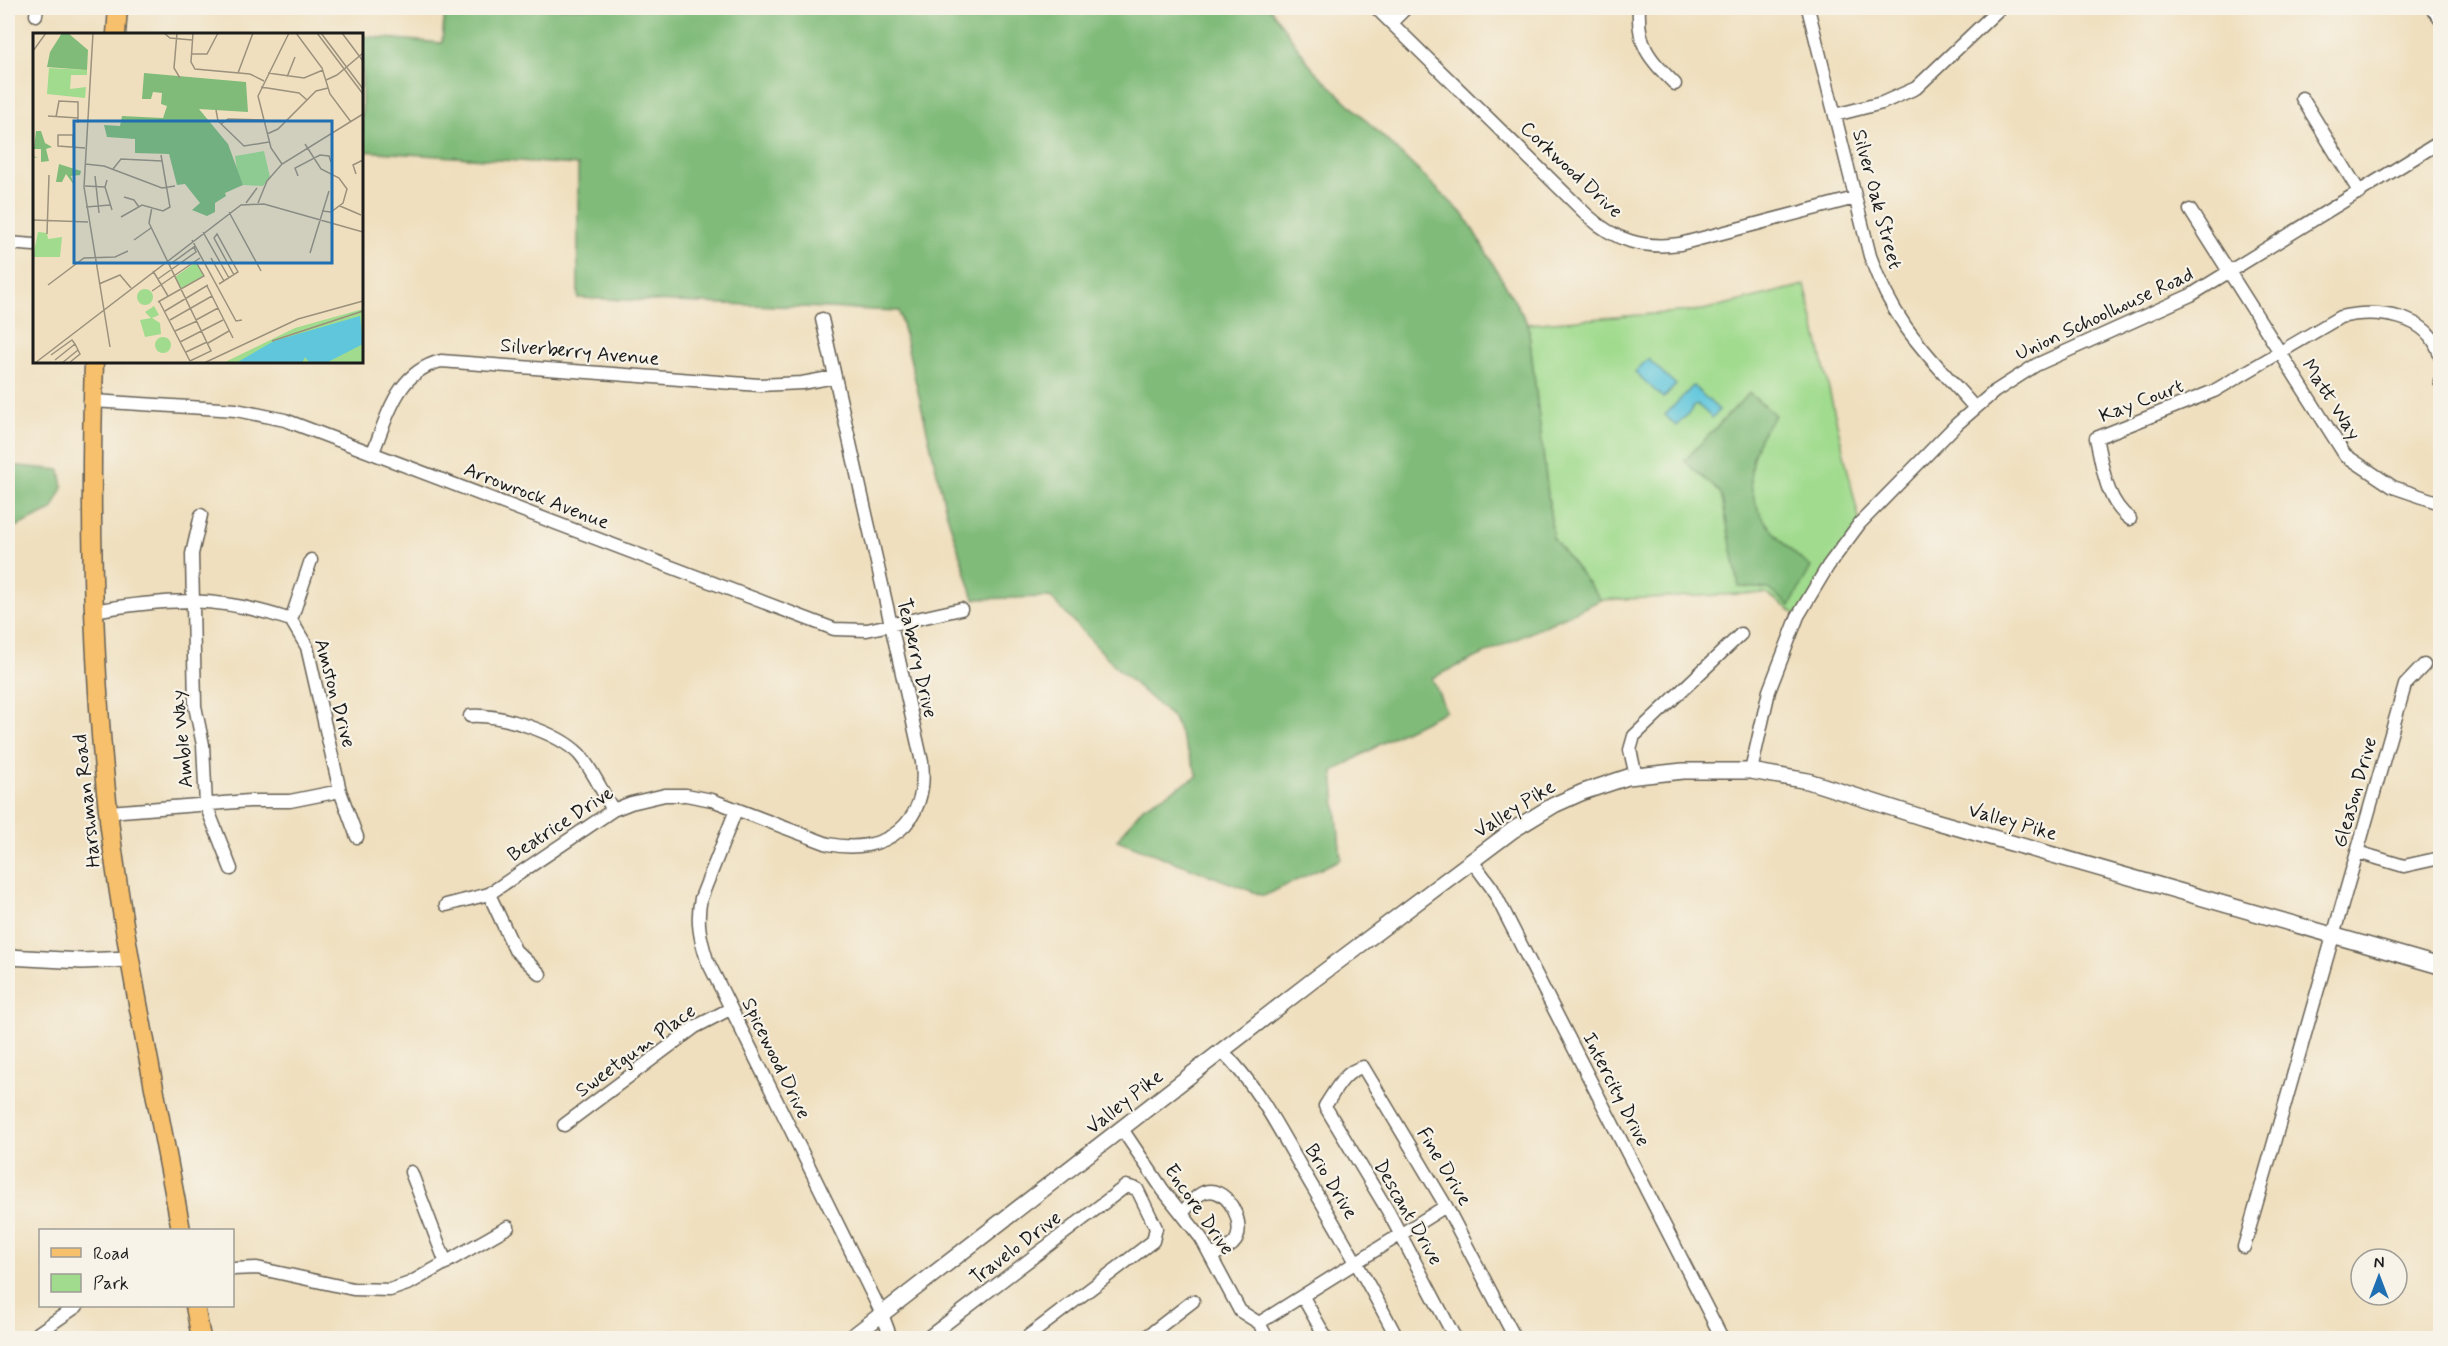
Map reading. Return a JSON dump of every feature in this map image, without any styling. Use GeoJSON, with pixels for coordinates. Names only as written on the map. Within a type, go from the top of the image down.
{"type":"FeatureCollection","features":[{"type":"Feature","properties":{"kind":"main road"},"geometry":{"type":"LineString","coordinates":[[116,33],[118,8]]}},
{"type":"Feature","properties":{"kind":"main road","name":"Harshman Road"},"geometry":{"type":"LineString","coordinates":[[94,363],[93,611],[109,812],[129,959],[181,1229]]}},
{"type":"Feature","properties":{"kind":"main road"},"geometry":{"type":"LineString","coordinates":[[195,1307],[201,1338]]}},
{"type":"Feature","properties":{"kind":"street","name":"Corkwood Drive"},"geometry":{"type":"LineString","coordinates":[[1376,8],[1588,216],[1599,226],[1623,240],[1650,246],[1680,244],[1855,198]]}},
{"type":"Feature","properties":{"kind":"street"},"geometry":{"type":"LineString","coordinates":[[1392,22],[1406,8]]}},
{"type":"Feature","properties":{"kind":"street"},"geometry":{"type":"LineString","coordinates":[[1639,8],[1638,26],[1646,52],[1675,84]]}},
{"type":"Feature","properties":{"kind":"street","name":"Silver Oak Street"},"geometry":{"type":"LineString","coordinates":[[1808,8],[1870,256],[1890,305],[1929,360],[1975,408]]}},
{"type":"Feature","properties":{"kind":"street"},"geometry":{"type":"LineString","coordinates":[[1835,115],[1882,103],[1916,88],[2000,8]]}},
{"type":"Feature","properties":{"kind":"street"},"geometry":{"type":"LineString","coordinates":[[2432,8],[2440,19]]}},
{"type":"Feature","properties":{"kind":"street"},"geometry":{"type":"LineString","coordinates":[[2302,98],[2360,193]]}},
{"type":"Feature","properties":{"kind":"street","name":"Union Schoolhouse Road"},"geometry":{"type":"LineString","coordinates":[[1751,771],[1766,702],[1779,662],[1798,616],[1828,566],[1881,500],[1975,408],[2036,365],[2157,312],[2230,273],[2440,142]]}},
{"type":"Feature","properties":{"kind":"street","name":"Matt Way"},"geometry":{"type":"LineString","coordinates":[[2190,210],[2345,455],[2393,487],[2440,503]]}},
{"type":"Feature","properties":{"kind":"street"},"geometry":{"type":"LineString","coordinates":[[8,243],[33,245]]}},
{"type":"Feature","properties":{"kind":"street"},"geometry":{"type":"LineString","coordinates":[[2279,352],[2340,317],[2377,312],[2395,315],[2422,330],[2432,340],[2440,356]]}},
{"type":"Feature","properties":{"kind":"street","name":"Teaberry Drive"},"geometry":{"type":"LineString","coordinates":[[736,810],[828,844],[863,847],[882,842],[907,823],[919,802],[924,774],[822,319]]}},
{"type":"Feature","properties":{"kind":"street","name":"Kay Court"},"geometry":{"type":"LineString","coordinates":[[2130,519],[2117,509],[2110,495],[2096,438],[2204,395],[2240,378],[2279,352]]}},
{"type":"Feature","properties":{"kind":"street","name":"Silverberry Avenue"},"geometry":{"type":"LineString","coordinates":[[373,452],[404,383],[420,368],[441,361],[759,385],[802,383],[835,377]]}},
{"type":"Feature","properties":{"kind":"street","name":"Arrowrock Avenue"},"geometry":{"type":"LineString","coordinates":[[93,400],[236,410],[285,420],[820,626],[853,631],[961,609]]}},
{"type":"Feature","properties":{"kind":"street","name":"Amble Way"},"geometry":{"type":"LineString","coordinates":[[201,515],[192,554],[195,706],[203,745],[206,805],[231,869]]}},
{"type":"Feature","properties":{"kind":"street","name":"Amston Drive"},"geometry":{"type":"LineString","coordinates":[[311,560],[291,620],[307,646],[317,681],[340,791],[357,837]]}},
{"type":"Feature","properties":{"kind":"street"},"geometry":{"type":"LineString","coordinates":[[93,611],[193,600],[252,607],[291,620]]}},
{"type":"Feature","properties":{"kind":"street"},"geometry":{"type":"LineString","coordinates":[[1636,776],[1630,750],[1634,736],[1741,634]]}},
{"type":"Feature","properties":{"kind":"street","name":"Gleason Drive"},"geometry":{"type":"LineString","coordinates":[[2244,1247],[2405,685],[2424,665]]}},
{"type":"Feature","properties":{"kind":"street"},"geometry":{"type":"LineString","coordinates":[[470,717],[496,717],[570,746],[586,763],[613,810]]}},
{"type":"Feature","properties":{"kind":"street","name":"Valley Pike"},"geometry":{"type":"LineString","coordinates":[[852,1338],[1222,1051],[1520,826],[1554,805],[1605,784],[1636,776],[1683,771],[1751,771],[1808,781],[1924,818],[2440,966]]}},
{"type":"Feature","properties":{"kind":"street"},"geometry":{"type":"LineString","coordinates":[[109,812],[160,806],[290,801],[340,791]]}},
{"type":"Feature","properties":{"kind":"street","name":"Beatrice Drive"},"geometry":{"type":"LineString","coordinates":[[446,905],[489,894],[613,810],[648,798],[686,795],[712,800],[736,810]]}},
{"type":"Feature","properties":{"kind":"street","name":"Spicewood Drive"},"geometry":{"type":"LineString","coordinates":[[736,810],[701,898],[698,923],[707,960],[882,1314],[891,1338]]}},
{"type":"Feature","properties":{"kind":"street"},"geometry":{"type":"LineString","coordinates":[[2357,852],[2404,866],[2440,858]]}},
{"type":"Feature","properties":{"kind":"street","name":"Intercity Drive"},"geometry":{"type":"LineString","coordinates":[[1472,861],[1492,888],[1722,1338]]}},
{"type":"Feature","properties":{"kind":"street"},"geometry":{"type":"LineString","coordinates":[[489,894],[515,950],[540,974]]}},
{"type":"Feature","properties":{"kind":"street"},"geometry":{"type":"LineString","coordinates":[[8,957],[82,961],[129,959]]}},
{"type":"Feature","properties":{"kind":"street","name":"Sweetgum Place"},"geometry":{"type":"LineString","coordinates":[[564,1125],[695,1027],[730,1009]]}},
{"type":"Feature","properties":{"kind":"street","name":"Brio Drive"},"geometry":{"type":"LineString","coordinates":[[1222,1051],[1243,1074],[1357,1260],[1397,1338]]}},
{"type":"Feature","properties":{"kind":"street","name":"Fine Drive"},"geometry":{"type":"LineString","coordinates":[[1325,1106],[1346,1076],[1363,1067],[1446,1206],[1515,1338]]}},
{"type":"Feature","properties":{"kind":"street","name":"Descant Drive"},"geometry":{"type":"LineString","coordinates":[[1325,1106],[1401,1233],[1455,1338]]}},
{"type":"Feature","properties":{"kind":"street","name":"Encore Drive"},"geometry":{"type":"LineString","coordinates":[[1122,1129],[1163,1190],[1183,1212],[1212,1256],[1240,1311],[1251,1321],[1259,1323],[1267,1338]]}},
{"type":"Feature","properties":{"kind":"street"},"geometry":{"type":"LineString","coordinates":[[411,1172],[446,1263]]}},
{"type":"Feature","properties":{"kind":"street","name":"Travelo Drive"},"geometry":{"type":"LineString","coordinates":[[927,1338],[1126,1186],[1137,1189],[1156,1228],[1155,1236],[1026,1338]]}},
{"type":"Feature","properties":{"kind":"street"},"geometry":{"type":"LineString","coordinates":[[1183,1212],[1200,1194],[1209,1192],[1220,1193],[1233,1207],[1237,1221],[1236,1238],[1233,1244],[1212,1256]]}},
{"type":"Feature","properties":{"kind":"street"},"geometry":{"type":"LineString","coordinates":[[1259,1323],[1304,1297],[1357,1260],[1446,1206]]}},
{"type":"Feature","properties":{"kind":"street"},"geometry":{"type":"LineString","coordinates":[[234,1269],[257,1268],[353,1288],[390,1290],[410,1283],[508,1227]]}},
{"type":"Feature","properties":{"kind":"street"},"geometry":{"type":"LineString","coordinates":[[1304,1297],[1326,1338]]}},
{"type":"Feature","properties":{"kind":"street"},"geometry":{"type":"LineString","coordinates":[[1153,1336],[1194,1301]]}},
{"type":"Feature","properties":{"kind":"street"},"geometry":{"type":"LineString","coordinates":[[31,1338],[74,1307]]}},
{"type":"Feature","properties":{"kind":"green space"},"geometry":{"type":"Polygon","coordinates":[[[445,8],[1270,8],[1313,69],[1465,216],[1528,324],[1553,538],[1601,600],[1432,678],[1446,711],[1394,736],[1333,772],[1341,859],[1264,896],[1117,840],[1143,807],[1198,776],[1174,719],[1119,670],[1050,597],[974,599],[946,511],[899,311],[578,298],[578,165],[363,151],[363,36],[442,43],[445,8]]]}},
{"type":"Feature","properties":{"kind":"green space"},"geometry":{"type":"Polygon","coordinates":[[[1805,285],[1860,523],[1798,616],[1766,593],[1601,600],[1553,538],[1528,324],[1703,310],[1805,285]]]}},
{"type":"Feature","properties":{"kind":"green space"},"geometry":{"type":"Polygon","coordinates":[[[1749,393],[1775,415],[1761,438],[1753,459],[1751,480],[1754,499],[1775,535],[1811,567],[1790,606],[1769,589],[1739,587],[1721,493],[1684,461],[1749,393]]]}},
{"type":"Feature","properties":{"kind":"green space"},"geometry":{"type":"Polygon","coordinates":[[[8,465],[60,470],[63,488],[52,510],[15,527],[8,520],[8,465]]]}},
{"type":"Feature","properties":{"kind":"water"},"geometry":{"type":"Polygon","coordinates":[[[1648,359],[1676,385],[1663,398],[1635,372],[1648,359]]]}},
{"type":"Feature","properties":{"kind":"water"},"geometry":{"type":"Polygon","coordinates":[[[1693,386],[1719,410],[1712,418],[1697,404],[1676,426],[1665,415],[1693,386]]]}}]}
